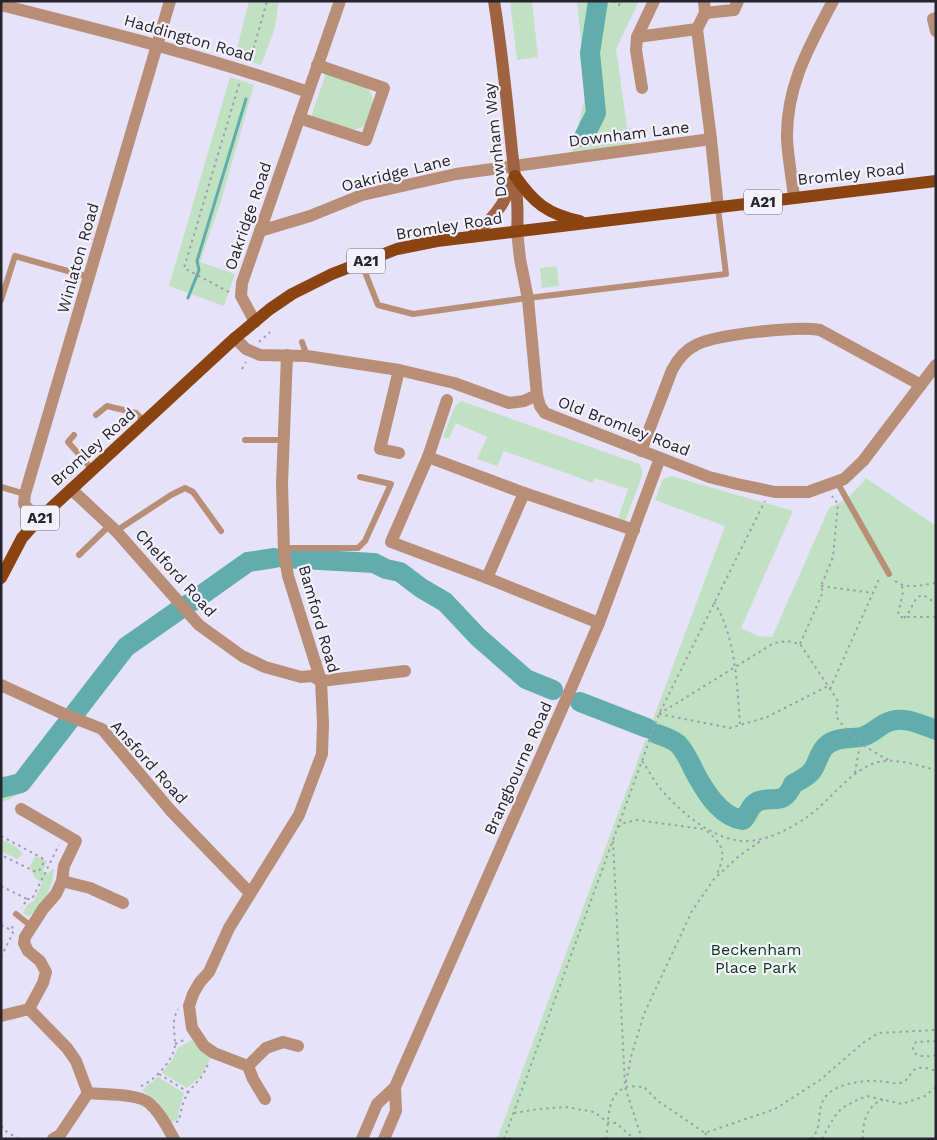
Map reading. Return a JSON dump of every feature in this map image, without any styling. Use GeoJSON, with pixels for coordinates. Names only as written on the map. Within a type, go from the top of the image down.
{"type":"FeatureCollection","features":[{"type":"Feature","properties":{"kind":"main road"},"geometry":{"type":"LineString","coordinates":[[514,170],[525,190],[544,209],[561,216],[590,223]]}},
{"type":"Feature","properties":{"kind":"main road","name":"Bromley Road"},"geometry":{"type":"LineString","coordinates":[[1,578],[22,538],[38,520],[235,338],[292,294],[332,274],[397,249],[471,237],[936,181]]}},
{"type":"Feature","properties":{"kind":"street","name":"Winlaton Road"},"geometry":{"type":"LineString","coordinates":[[25,494],[170,1]]}},
{"type":"Feature","properties":{"kind":"street","name":"Oakridge Road"},"geometry":{"type":"LineString","coordinates":[[255,322],[243,303],[240,291],[340,1]]}},
{"type":"Feature","properties":{"kind":"street","name":"Downham Way"},"geometry":{"type":"LineString","coordinates":[[494,1],[504,68],[518,210],[517,232],[520,260],[528,299],[537,395]]}},
{"type":"Feature","properties":{"kind":"street"},"geometry":{"type":"LineString","coordinates":[[642,88],[636,50],[638,37],[654,1]]}},
{"type":"Feature","properties":{"kind":"street"},"geometry":{"type":"LineString","coordinates":[[710,135],[697,29],[704,7],[734,10],[738,1]]}},
{"type":"Feature","properties":{"kind":"street"},"geometry":{"type":"LineString","coordinates":[[794,197],[787,140],[792,92],[804,56],[833,1]]}},
{"type":"Feature","properties":{"kind":"street","name":"Haddington Road"},"geometry":{"type":"LineString","coordinates":[[2,7],[158,45],[264,76],[308,92]]}},
{"type":"Feature","properties":{"kind":"street"},"geometry":{"type":"LineString","coordinates":[[936,18],[932,19],[936,31]]}},
{"type":"Feature","properties":{"kind":"street"},"geometry":{"type":"LineString","coordinates":[[638,37],[697,29]]}},
{"type":"Feature","properties":{"kind":"street"},"geometry":{"type":"LineString","coordinates":[[300,118],[366,140],[384,88],[318,65]]}},
{"type":"Feature","properties":{"kind":"street","name":"Downham Lane"},"geometry":{"type":"LineString","coordinates":[[514,170],[710,135],[718,208]]}},
{"type":"Feature","properties":{"kind":"street"},"geometry":{"type":"LineString","coordinates":[[471,237],[500,210],[507,198],[514,170]]}},
{"type":"Feature","properties":{"kind":"street","name":"Oakridge Lane"},"geometry":{"type":"LineString","coordinates":[[260,231],[310,216],[362,195],[456,174],[514,170]]}},
{"type":"Feature","properties":{"kind":"street"},"geometry":{"type":"LineString","coordinates":[[641,451],[672,370],[679,358],[697,344],[709,340],[801,329],[820,330],[921,384]]}},
{"type":"Feature","properties":{"kind":"street","name":"Old Bromley Road"},"geometry":{"type":"LineString","coordinates":[[235,338],[246,349],[260,355],[308,356],[399,370],[454,383],[509,403],[524,401],[537,395],[540,406],[545,413],[709,476],[775,492],[808,492],[844,479],[863,461],[936,365]]}},
{"type":"Feature","properties":{"kind":"street","name":"Bamford Road"},"geometry":{"type":"LineString","coordinates":[[214,1053],[204,1046],[192,1028],[189,1006],[193,994],[209,972],[229,928],[299,815],[322,754],[321,681],[288,576],[283,550],[282,484],[287,355]]}},
{"type":"Feature","properties":{"kind":"street"},"geometry":{"type":"LineString","coordinates":[[399,370],[380,449],[399,453]]}},
{"type":"Feature","properties":{"kind":"street"},"geometry":{"type":"LineString","coordinates":[[447,400],[428,457],[391,542],[599,623]]}},
{"type":"Feature","properties":{"kind":"street"},"geometry":{"type":"LineString","coordinates":[[428,457],[524,493],[634,530]]}},
{"type":"Feature","properties":{"kind":"street","name":"Brangbourne Road"},"geometry":{"type":"LineString","coordinates":[[362,1139],[377,1104],[395,1087],[572,686],[599,623],[660,458]]}},
{"type":"Feature","properties":{"kind":"street","name":"Chelford Road"},"geometry":{"type":"LineString","coordinates":[[71,489],[113,528],[199,625],[242,656],[265,667],[301,677],[312,676],[321,681],[405,671]]}},
{"type":"Feature","properties":{"kind":"street"},"geometry":{"type":"LineString","coordinates":[[487,578],[524,493]]}},
{"type":"Feature","properties":{"kind":"street"},"geometry":{"type":"LineString","coordinates":[[25,494],[24,504],[38,520]]}},
{"type":"Feature","properties":{"kind":"street","name":"Ansford Road"},"geometry":{"type":"LineString","coordinates":[[1,684],[64,714],[102,729],[171,811],[250,894]]}},
{"type":"Feature","properties":{"kind":"street"},"geometry":{"type":"LineString","coordinates":[[21,809],[76,841],[64,866],[62,881],[56,894],[42,909],[31,926],[24,944],[28,951],[40,961],[46,972],[43,983],[29,1010]]}},
{"type":"Feature","properties":{"kind":"street"},"geometry":{"type":"LineString","coordinates":[[62,881],[90,888],[123,903]]}},
{"type":"Feature","properties":{"kind":"street"},"geometry":{"type":"LineString","coordinates":[[1,1016],[29,1010]]}},
{"type":"Feature","properties":{"kind":"street"},"geometry":{"type":"LineString","coordinates":[[29,1010],[67,1048],[76,1060],[88,1093]]}},
{"type":"Feature","properties":{"kind":"street"},"geometry":{"type":"LineString","coordinates":[[248,1066],[266,1048],[283,1042],[298,1046]]}},
{"type":"Feature","properties":{"kind":"street"},"geometry":{"type":"LineString","coordinates":[[214,1053],[248,1066],[253,1079],[265,1099]]}},
{"type":"Feature","properties":{"kind":"street","name":"Brangbourne Road"},"geometry":{"type":"LineString","coordinates":[[384,1139],[396,1111],[395,1087]]}},
{"type":"Feature","properties":{"kind":"street"},"geometry":{"type":"LineString","coordinates":[[88,1093],[133,1097],[148,1102],[155,1109],[174,1139]]}},
{"type":"Feature","properties":{"kind":"street"},"geometry":{"type":"LineString","coordinates":[[53,1139],[60,1135],[88,1093]]}},
{"type":"Feature","properties":{"kind":"lane"},"geometry":{"type":"LineString","coordinates":[[361,262],[378,305],[413,314],[726,274],[718,208]]}},
{"type":"Feature","properties":{"kind":"lane"},"geometry":{"type":"LineString","coordinates":[[1,300],[15,256],[89,277]]}},
{"type":"Feature","properties":{"kind":"lane"},"geometry":{"type":"LineString","coordinates":[[302,342],[308,356]]}},
{"type":"Feature","properties":{"kind":"lane"},"geometry":{"type":"LineString","coordinates":[[96,415],[107,406],[136,413],[145,422]]}},
{"type":"Feature","properties":{"kind":"lane"},"geometry":{"type":"LineString","coordinates":[[74,435],[68,442],[92,470]]}},
{"type":"Feature","properties":{"kind":"lane"},"geometry":{"type":"LineString","coordinates":[[245,440],[284,440]]}},
{"type":"Feature","properties":{"kind":"lane"},"geometry":{"type":"LineString","coordinates":[[283,550],[358,548],[365,541],[391,484],[360,477]]}},
{"type":"Feature","properties":{"kind":"lane"},"geometry":{"type":"LineString","coordinates":[[831,484],[889,574]]}},
{"type":"Feature","properties":{"kind":"lane"},"geometry":{"type":"LineString","coordinates":[[1,487],[25,494]]}},
{"type":"Feature","properties":{"kind":"lane"},"geometry":{"type":"LineString","coordinates":[[79,555],[113,528],[171,494],[185,488],[193,492],[220,531]]}},
{"type":"Feature","properties":{"kind":"lane"},"geometry":{"type":"LineString","coordinates":[[17,915],[31,926]]}},
{"type":"Feature","properties":{"kind":"path"},"geometry":{"type":"LineString","coordinates":[[250,61],[267,1]]}},
{"type":"Feature","properties":{"kind":"path"},"geometry":{"type":"LineString","coordinates":[[613,1],[619,5],[621,1]]}},
{"type":"Feature","properties":{"kind":"path"},"geometry":{"type":"LineString","coordinates":[[229,292],[184,268],[241,80]]}},
{"type":"Feature","properties":{"kind":"path"},"geometry":{"type":"LineString","coordinates":[[800,644],[823,592],[821,586],[833,557],[838,504],[831,484]]}},
{"type":"Feature","properties":{"kind":"path"},"geometry":{"type":"LineString","coordinates":[[504,1139],[659,714],[765,499]]}},
{"type":"Feature","properties":{"kind":"path"},"geometry":{"type":"LineString","coordinates":[[659,714],[730,728],[768,717],[829,687],[880,576],[889,574]]}},
{"type":"Feature","properties":{"kind":"path"},"geometry":{"type":"LineString","coordinates":[[936,583],[902,586],[904,592],[898,614],[904,618],[936,617]]}},
{"type":"Feature","properties":{"kind":"path"},"geometry":{"type":"LineString","coordinates":[[821,586],[872,593]]}},
{"type":"Feature","properties":{"kind":"path"},"geometry":{"type":"LineString","coordinates":[[904,618],[910,612],[915,600],[923,594],[936,603]]}},
{"type":"Feature","properties":{"kind":"path"},"geometry":{"type":"LineString","coordinates":[[714,602],[720,611],[728,639],[734,668],[740,725]]}},
{"type":"Feature","properties":{"kind":"path"},"geometry":{"type":"LineString","coordinates":[[659,714],[774,643],[787,641],[800,644],[838,701],[836,716],[845,730],[860,744],[890,760],[936,770]]}},
{"type":"Feature","properties":{"kind":"path"},"geometry":{"type":"LineString","coordinates":[[855,774],[860,744]]}},
{"type":"Feature","properties":{"kind":"path"},"geometry":{"type":"LineString","coordinates":[[714,879],[739,856],[763,839],[807,817],[855,774],[873,764],[890,760]]}},
{"type":"Feature","properties":{"kind":"path"},"geometry":{"type":"LineString","coordinates":[[625,1087],[631,1057],[644,1014],[692,911],[714,879],[722,863],[723,850],[717,840],[706,829],[659,786],[642,761]]}},
{"type":"Feature","properties":{"kind":"path"},"geometry":{"type":"LineString","coordinates":[[618,827],[624,823],[637,820],[706,829],[726,838],[744,841],[763,839]]}},
{"type":"Feature","properties":{"kind":"path"},"geometry":{"type":"LineString","coordinates":[[1,886],[27,899],[32,899],[64,834]]}},
{"type":"Feature","properties":{"kind":"path"},"geometry":{"type":"LineString","coordinates":[[1,836],[42,858],[44,862],[40,871],[31,870],[1,855]]}},
{"type":"Feature","properties":{"kind":"path"},"geometry":{"type":"LineString","coordinates":[[613,839],[625,1087],[642,1139]]}},
{"type":"Feature","properties":{"kind":"path"},"geometry":{"type":"LineString","coordinates":[[42,867],[47,869]]}},
{"type":"Feature","properties":{"kind":"path"},"geometry":{"type":"LineString","coordinates":[[11,930],[17,915],[27,899]]}},
{"type":"Feature","properties":{"kind":"path"},"geometry":{"type":"LineString","coordinates":[[1,925],[14,933],[1,957]]}},
{"type":"Feature","properties":{"kind":"path"},"geometry":{"type":"LineString","coordinates":[[136,1088],[151,1081],[159,1074],[175,1047],[172,1024],[173,1017],[178,1009]]}},
{"type":"Feature","properties":{"kind":"path"},"geometry":{"type":"LineString","coordinates":[[705,1133],[775,1109],[820,1080],[864,1042],[879,1033],[936,1030]]}},
{"type":"Feature","properties":{"kind":"path"},"geometry":{"type":"LineString","coordinates":[[936,1041],[916,1042],[913,1048],[914,1053],[918,1056],[936,1055]]}},
{"type":"Feature","properties":{"kind":"path"},"geometry":{"type":"LineString","coordinates":[[167,1127],[179,1120],[183,1101],[188,1092],[204,1077],[214,1053]]}},
{"type":"Feature","properties":{"kind":"path"},"geometry":{"type":"LineString","coordinates":[[811,1139],[816,1135],[820,1123],[821,1104],[834,1089],[862,1082],[899,1083],[904,1081],[913,1070],[922,1067],[936,1071]]}},
{"type":"Feature","properties":{"kind":"path"},"geometry":{"type":"LineString","coordinates":[[159,1074],[188,1092]]}},
{"type":"Feature","properties":{"kind":"path"},"geometry":{"type":"LineString","coordinates":[[606,1139],[609,1123],[609,1106],[616,1094],[625,1087],[644,1087],[658,1101],[705,1133],[710,1139]]}},
{"type":"Feature","properties":{"kind":"path"},"geometry":{"type":"LineString","coordinates":[[822,1139],[834,1117],[842,1108],[867,1096],[896,1104],[907,1103],[925,1096],[936,1087]]}},
{"type":"Feature","properties":{"kind":"path"},"geometry":{"type":"LineString","coordinates":[[863,1139],[867,1115],[872,1106],[883,1100]]}},
{"type":"Feature","properties":{"kind":"path"},"geometry":{"type":"LineString","coordinates":[[514,1113],[566,1107],[594,1112],[609,1123],[616,1123],[634,1139]]}},
{"type":"Feature","properties":{"kind":"path"},"geometry":{"type":"LineString","coordinates":[[1,1126],[19,1139]]}},
{"type":"Feature","properties":{"kind":"path"},"geometry":{"type":"LineString","coordinates":[[719,1139],[728,1139]]}},
{"type":"Feature","properties":{"kind":"green space"},"geometry":{"type":"Polygon","coordinates":[[[249,1],[279,1],[274,31],[261,65],[235,56],[249,1]]]}},
{"type":"Feature","properties":{"kind":"green space"},"geometry":{"type":"Polygon","coordinates":[[[510,1],[532,1],[538,57],[517,60],[510,1]]]}},
{"type":"Feature","properties":{"kind":"green space"},"geometry":{"type":"Polygon","coordinates":[[[577,1],[639,1],[616,49],[630,148],[571,156],[586,93],[577,1]]]}},
{"type":"Feature","properties":{"kind":"green space"},"geometry":{"type":"Polygon","coordinates":[[[326,73],[366,87],[370,92],[373,99],[372,105],[368,121],[363,127],[349,129],[311,117],[326,73]]]}},
{"type":"Feature","properties":{"kind":"green space"},"geometry":{"type":"Polygon","coordinates":[[[230,77],[254,85],[222,198],[200,262],[235,274],[224,306],[169,286],[230,77]]]}},
{"type":"Feature","properties":{"kind":"green space"},"geometry":{"type":"Polygon","coordinates":[[[557,266],[559,286],[542,288],[540,268],[557,266]]]}},
{"type":"Feature","properties":{"kind":"green space"},"geometry":{"type":"Polygon","coordinates":[[[461,401],[639,464],[642,469],[642,476],[625,521],[618,519],[628,489],[595,478],[592,483],[504,451],[497,466],[477,459],[487,437],[456,423],[449,438],[443,437],[455,406],[461,401]]]}},
{"type":"Feature","properties":{"kind":"green space","name":"Beckenham Place Park"},"geometry":{"type":"Polygon","coordinates":[[[671,476],[793,511],[741,628],[758,636],[772,637],[829,508],[850,496],[866,478],[936,526],[936,1139],[497,1139],[725,526],[655,500],[663,479],[671,476]]]}},
{"type":"Feature","properties":{"kind":"green space"},"geometry":{"type":"Polygon","coordinates":[[[1,774],[23,786],[14,797],[1,802],[1,774]]]}},
{"type":"Feature","properties":{"kind":"green space"},"geometry":{"type":"Polygon","coordinates":[[[1,839],[15,846],[23,854],[17,859],[1,851],[1,839]]]}},
{"type":"Feature","properties":{"kind":"green space"},"geometry":{"type":"Polygon","coordinates":[[[35,856],[47,861],[43,872],[48,873],[54,868],[47,896],[28,917],[23,913],[27,905],[34,901],[42,883],[34,877],[30,866],[35,856]]]}},
{"type":"Feature","properties":{"kind":"green space"},"geometry":{"type":"Polygon","coordinates":[[[192,1040],[211,1057],[202,1075],[187,1088],[162,1073],[171,1062],[178,1048],[192,1040]]]}},
{"type":"Feature","properties":{"kind":"green space"},"geometry":{"type":"Polygon","coordinates":[[[158,1077],[184,1093],[178,1119],[171,1123],[158,1102],[142,1090],[158,1077]]]}},
{"type":"Feature","properties":{"kind":"waterway"},"geometry":{"type":"LineString","coordinates":[[584,137],[596,113],[590,53],[598,1]]}},
{"type":"Feature","properties":{"kind":"waterway"},"geometry":{"type":"LineString","coordinates":[[188,298],[199,270],[197,261],[246,99]]}},
{"type":"Feature","properties":{"kind":"waterway"},"geometry":{"type":"LineString","coordinates":[[193,601],[248,562],[274,558]]}},
{"type":"Feature","properties":{"kind":"waterway"},"geometry":{"type":"LineString","coordinates":[[283,558],[374,563],[386,569],[400,572],[421,588],[445,602],[478,637],[526,679],[553,690]]}},
{"type":"Feature","properties":{"kind":"waterway"},"geometry":{"type":"LineString","coordinates":[[1,788],[21,783],[126,647],[186,605]]}},
{"type":"Feature","properties":{"kind":"waterway"},"geometry":{"type":"LineString","coordinates":[[580,702],[647,728]]}},
{"type":"Feature","properties":{"kind":"waterway"},"geometry":{"type":"LineString","coordinates":[[657,734],[678,744],[716,805],[729,815],[743,820],[756,802],[778,799],[786,795],[793,784],[812,771],[822,750],[831,742],[839,739],[861,737],[890,721],[897,720],[910,721],[936,730]]}}]}
